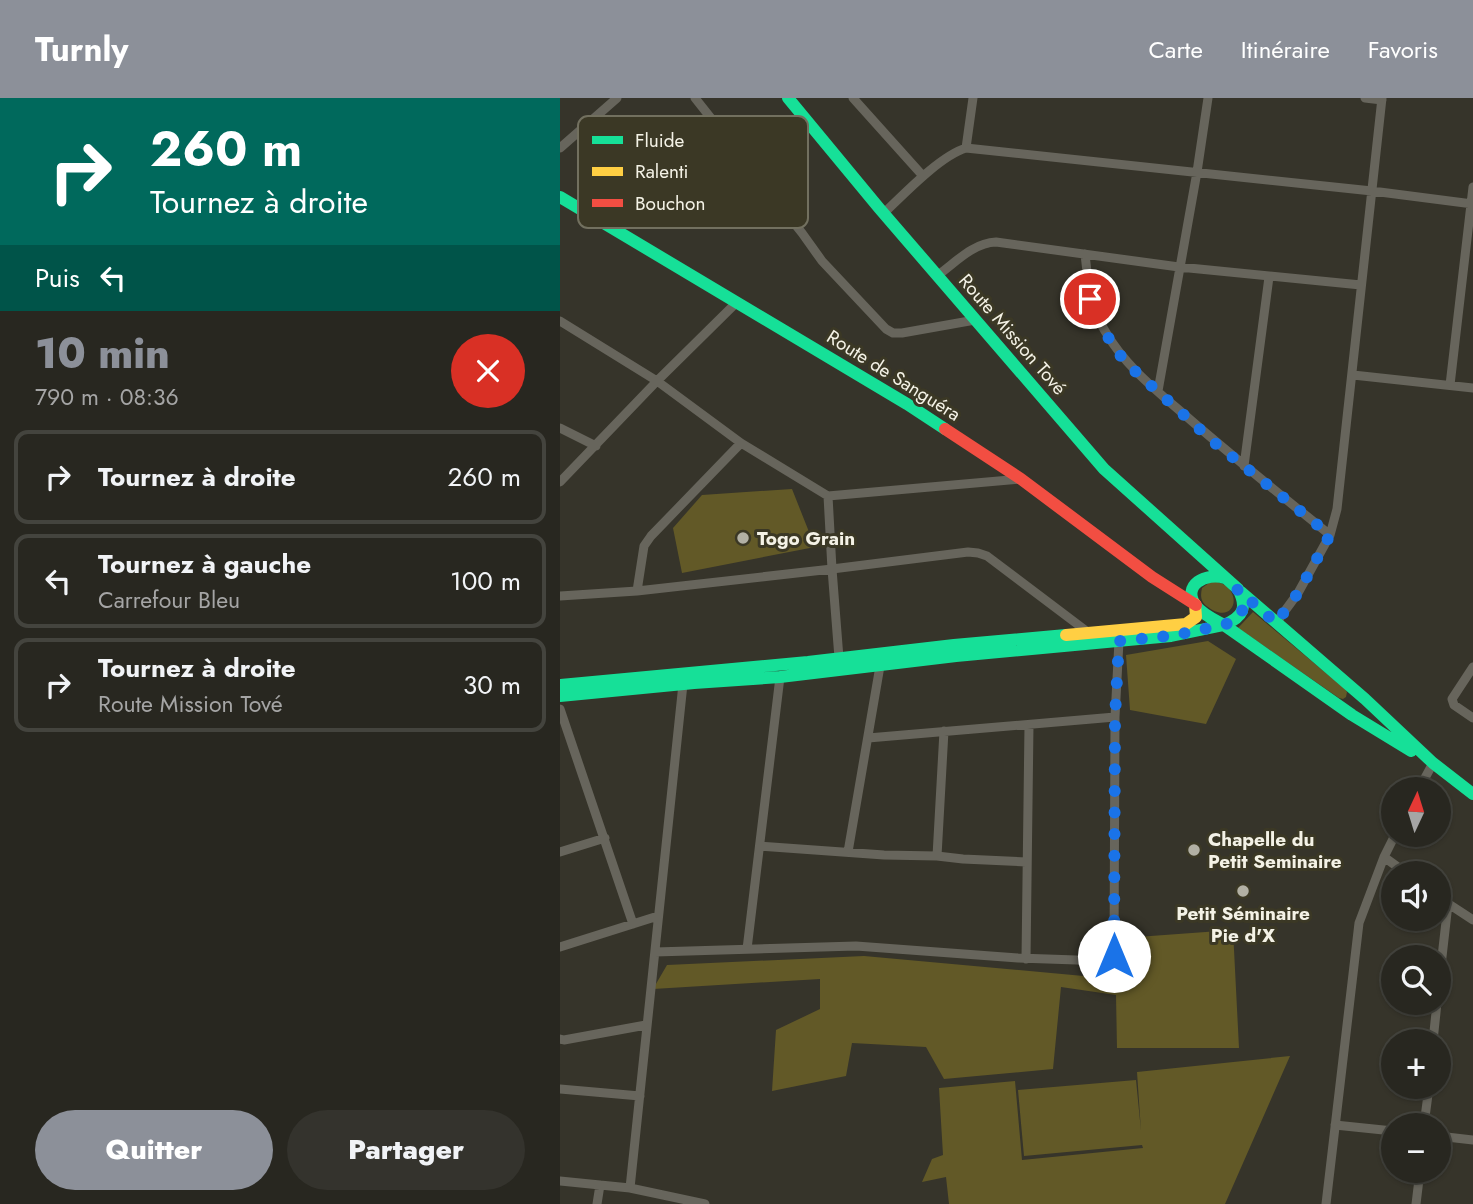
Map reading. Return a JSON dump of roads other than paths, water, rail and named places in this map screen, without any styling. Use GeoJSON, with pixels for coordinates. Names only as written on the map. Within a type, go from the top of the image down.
{"type":"FeatureCollection","features":[{"type":"Feature","properties":{"kind":"street"},"geometry":{"type":"LineString","coordinates":[[596,116],[617,98]]}},
{"type":"Feature","properties":{"kind":"street"},"geometry":{"type":"LineString","coordinates":[[695,98],[709,116]]}},
{"type":"Feature","properties":{"kind":"street","name":"Route Mission Tové"},"geometry":{"type":"LineString","coordinates":[[789,98],[804,116]]}},
{"type":"Feature","properties":{"kind":"street"},"geometry":{"type":"LineString","coordinates":[[853,98],[923,176]]}},
{"type":"Feature","properties":{"kind":"street"},"geometry":{"type":"LineString","coordinates":[[966,148],[973,98]]}},
{"type":"Feature","properties":{"kind":"street"},"geometry":{"type":"LineString","coordinates":[[1158,391],[1208,98]]}},
{"type":"Feature","properties":{"kind":"street"},"geometry":{"type":"LineString","coordinates":[[1276,623],[1298,593],[1330,535],[1337,509],[1382,99],[1365,98]]}},
{"type":"Feature","properties":{"kind":"street","name":"Route Mission Tové"},"geometry":{"type":"LineString","coordinates":[[808,121],[1104,469],[1225,578]]}},
{"type":"Feature","properties":{"kind":"street"},"geometry":{"type":"LineString","coordinates":[[560,148],[578,132]]}},
{"type":"Feature","properties":{"kind":"street"},"geometry":{"type":"LineString","coordinates":[[884,213],[923,176],[966,148],[1472,204]]}},
{"type":"Feature","properties":{"kind":"street"},"geometry":{"type":"LineString","coordinates":[[1450,385],[1473,187]]}},
{"type":"Feature","properties":{"kind":"street","name":"Route de Sanguéra"},"geometry":{"type":"LineString","coordinates":[[560,197],[578,207]]}},
{"type":"Feature","properties":{"kind":"street","name":"Route de Sanguéra"},"geometry":{"type":"LineString","coordinates":[[614,228],[907,404],[1021,479],[1152,577],[1196,605]]}},
{"type":"Feature","properties":{"kind":"street"},"geometry":{"type":"LineString","coordinates":[[797,228],[822,261],[886,329],[893,333],[975,320]]}},
{"type":"Feature","properties":{"kind":"street"},"geometry":{"type":"LineString","coordinates":[[938,275],[976,246],[996,242],[1179,267],[1361,285]]}},
{"type":"Feature","properties":{"kind":"street"},"geometry":{"type":"LineString","coordinates":[[1085,254],[1090,299],[1103,329],[1118,353],[1244,466],[1330,535]]}},
{"type":"Feature","properties":{"kind":"street"},"geometry":{"type":"LineString","coordinates":[[1244,466],[1269,277]]}},
{"type":"Feature","properties":{"kind":"street"},"geometry":{"type":"LineString","coordinates":[[560,482],[736,303]]}},
{"type":"Feature","properties":{"kind":"street"},"geometry":{"type":"LineString","coordinates":[[560,321],[657,381],[741,443],[828,496],[1021,479]]}},
{"type":"Feature","properties":{"kind":"street"},"geometry":{"type":"LineString","coordinates":[[1353,374],[1473,388]]}},
{"type":"Feature","properties":{"kind":"street"},"geometry":{"type":"LineString","coordinates":[[560,428],[596,446]]}},
{"type":"Feature","properties":{"kind":"street"},"geometry":{"type":"LineString","coordinates":[[637,591],[644,547],[651,536],[741,443]]}},
{"type":"Feature","properties":{"kind":"street"},"geometry":{"type":"LineString","coordinates":[[828,496],[839,664]]}},
{"type":"Feature","properties":{"kind":"street"},"geometry":{"type":"LineString","coordinates":[[1152,577],[1192,594],[1204,579],[1183,539]]}},
{"type":"Feature","properties":{"kind":"street"},"geometry":{"type":"LineString","coordinates":[[560,596],[637,591],[968,552],[987,556],[1088,632]]}},
{"type":"Feature","properties":{"kind":"street"},"geometry":{"type":"LineString","coordinates":[[560,685],[780,677],[839,664],[954,645],[1186,624],[1196,617],[1193,595],[1198,584],[1213,575],[1225,578],[1365,699],[1433,763],[1473,794]]}},
{"type":"Feature","properties":{"kind":"street"},"geometry":{"type":"LineString","coordinates":[[560,696],[683,679],[839,664],[880,666],[956,656],[1171,636],[1234,621],[1239,617],[1243,600],[1237,589]]}},
{"type":"Feature","properties":{"kind":"street"},"geometry":{"type":"LineString","coordinates":[[1196,605],[1352,715],[1433,763]]}},
{"type":"Feature","properties":{"kind":"street"},"geometry":{"type":"LineString","coordinates":[[654,951],[856,946],[1026,958],[1112,959],[1115,717],[1119,641]]}},
{"type":"Feature","properties":{"kind":"street"},"geometry":{"type":"LineString","coordinates":[[848,852],[880,666]]}},
{"type":"Feature","properties":{"kind":"street"},"geometry":{"type":"LineString","coordinates":[[1473,667],[1452,699],[1454,705],[1473,718]]}},
{"type":"Feature","properties":{"kind":"street"},"geometry":{"type":"LineString","coordinates":[[747,949],[780,677]]}},
{"type":"Feature","properties":{"kind":"street"},"geometry":{"type":"LineString","coordinates":[[630,1188],[683,679]]}},
{"type":"Feature","properties":{"kind":"street"},"geometry":{"type":"LineString","coordinates":[[1352,715],[1365,699]]}},
{"type":"Feature","properties":{"kind":"street"},"geometry":{"type":"LineString","coordinates":[[560,709],[633,924]]}},
{"type":"Feature","properties":{"kind":"street"},"geometry":{"type":"LineString","coordinates":[[868,738],[1115,717]]}},
{"type":"Feature","properties":{"kind":"street"},"geometry":{"type":"LineString","coordinates":[[1026,958],[1029,725]]}},
{"type":"Feature","properties":{"kind":"street"},"geometry":{"type":"LineString","coordinates":[[937,856],[944,731]]}},
{"type":"Feature","properties":{"kind":"street"},"geometry":{"type":"LineString","coordinates":[[1425,777],[1433,763]]}},
{"type":"Feature","properties":{"kind":"street"},"geometry":{"type":"LineString","coordinates":[[560,852],[605,838]]}},
{"type":"Feature","properties":{"kind":"street"},"geometry":{"type":"LineString","coordinates":[[760,846],[1026,862]]}},
{"type":"Feature","properties":{"kind":"street"},"geometry":{"type":"LineString","coordinates":[[1326,1204],[1359,923],[1389,847]]}},
{"type":"Feature","properties":{"kind":"street"},"geometry":{"type":"LineString","coordinates":[[1384,857],[1390,861]]}},
{"type":"Feature","properties":{"kind":"street"},"geometry":{"type":"LineString","coordinates":[[1451,906],[1473,920]]}},
{"type":"Feature","properties":{"kind":"street"},"geometry":{"type":"LineString","coordinates":[[560,947],[658,916]]}},
{"type":"Feature","properties":{"kind":"street"},"geometry":{"type":"LineString","coordinates":[[560,1039],[646,1025]]}},
{"type":"Feature","properties":{"kind":"street"},"geometry":{"type":"LineString","coordinates":[[560,1088],[640,1096]]}},
{"type":"Feature","properties":{"kind":"street"},"geometry":{"type":"LineString","coordinates":[[1335,1125],[1381,1131]]}},
{"type":"Feature","properties":{"kind":"street"},"geometry":{"type":"LineString","coordinates":[[1451,1137],[1473,1140]]}},
{"type":"Feature","properties":{"kind":"street"},"geometry":{"type":"LineString","coordinates":[[560,1181],[630,1188],[705,1204]]}},
{"type":"Feature","properties":{"kind":"street"},"geometry":{"type":"LineString","coordinates":[[1416,1204],[1419,1183]]}},
{"type":"Feature","properties":{"kind":"street"},"geometry":{"type":"LineString","coordinates":[[597,1204],[600,1185]]}},
{"type":"Feature","properties":{"kind":"place","name":"Togo Grain"},"geometry":{"type":"Point","coordinates":[743,538]}},
{"type":"Feature","properties":{"kind":"place","name":"Chapelle du Petit Seminaire"},"geometry":{"type":"Point","coordinates":[1194,850]}},
{"type":"Feature","properties":{"kind":"place","name":"Petit Séminaire Pie d'X"},"geometry":{"type":"Point","coordinates":[1243,891]}}]}
